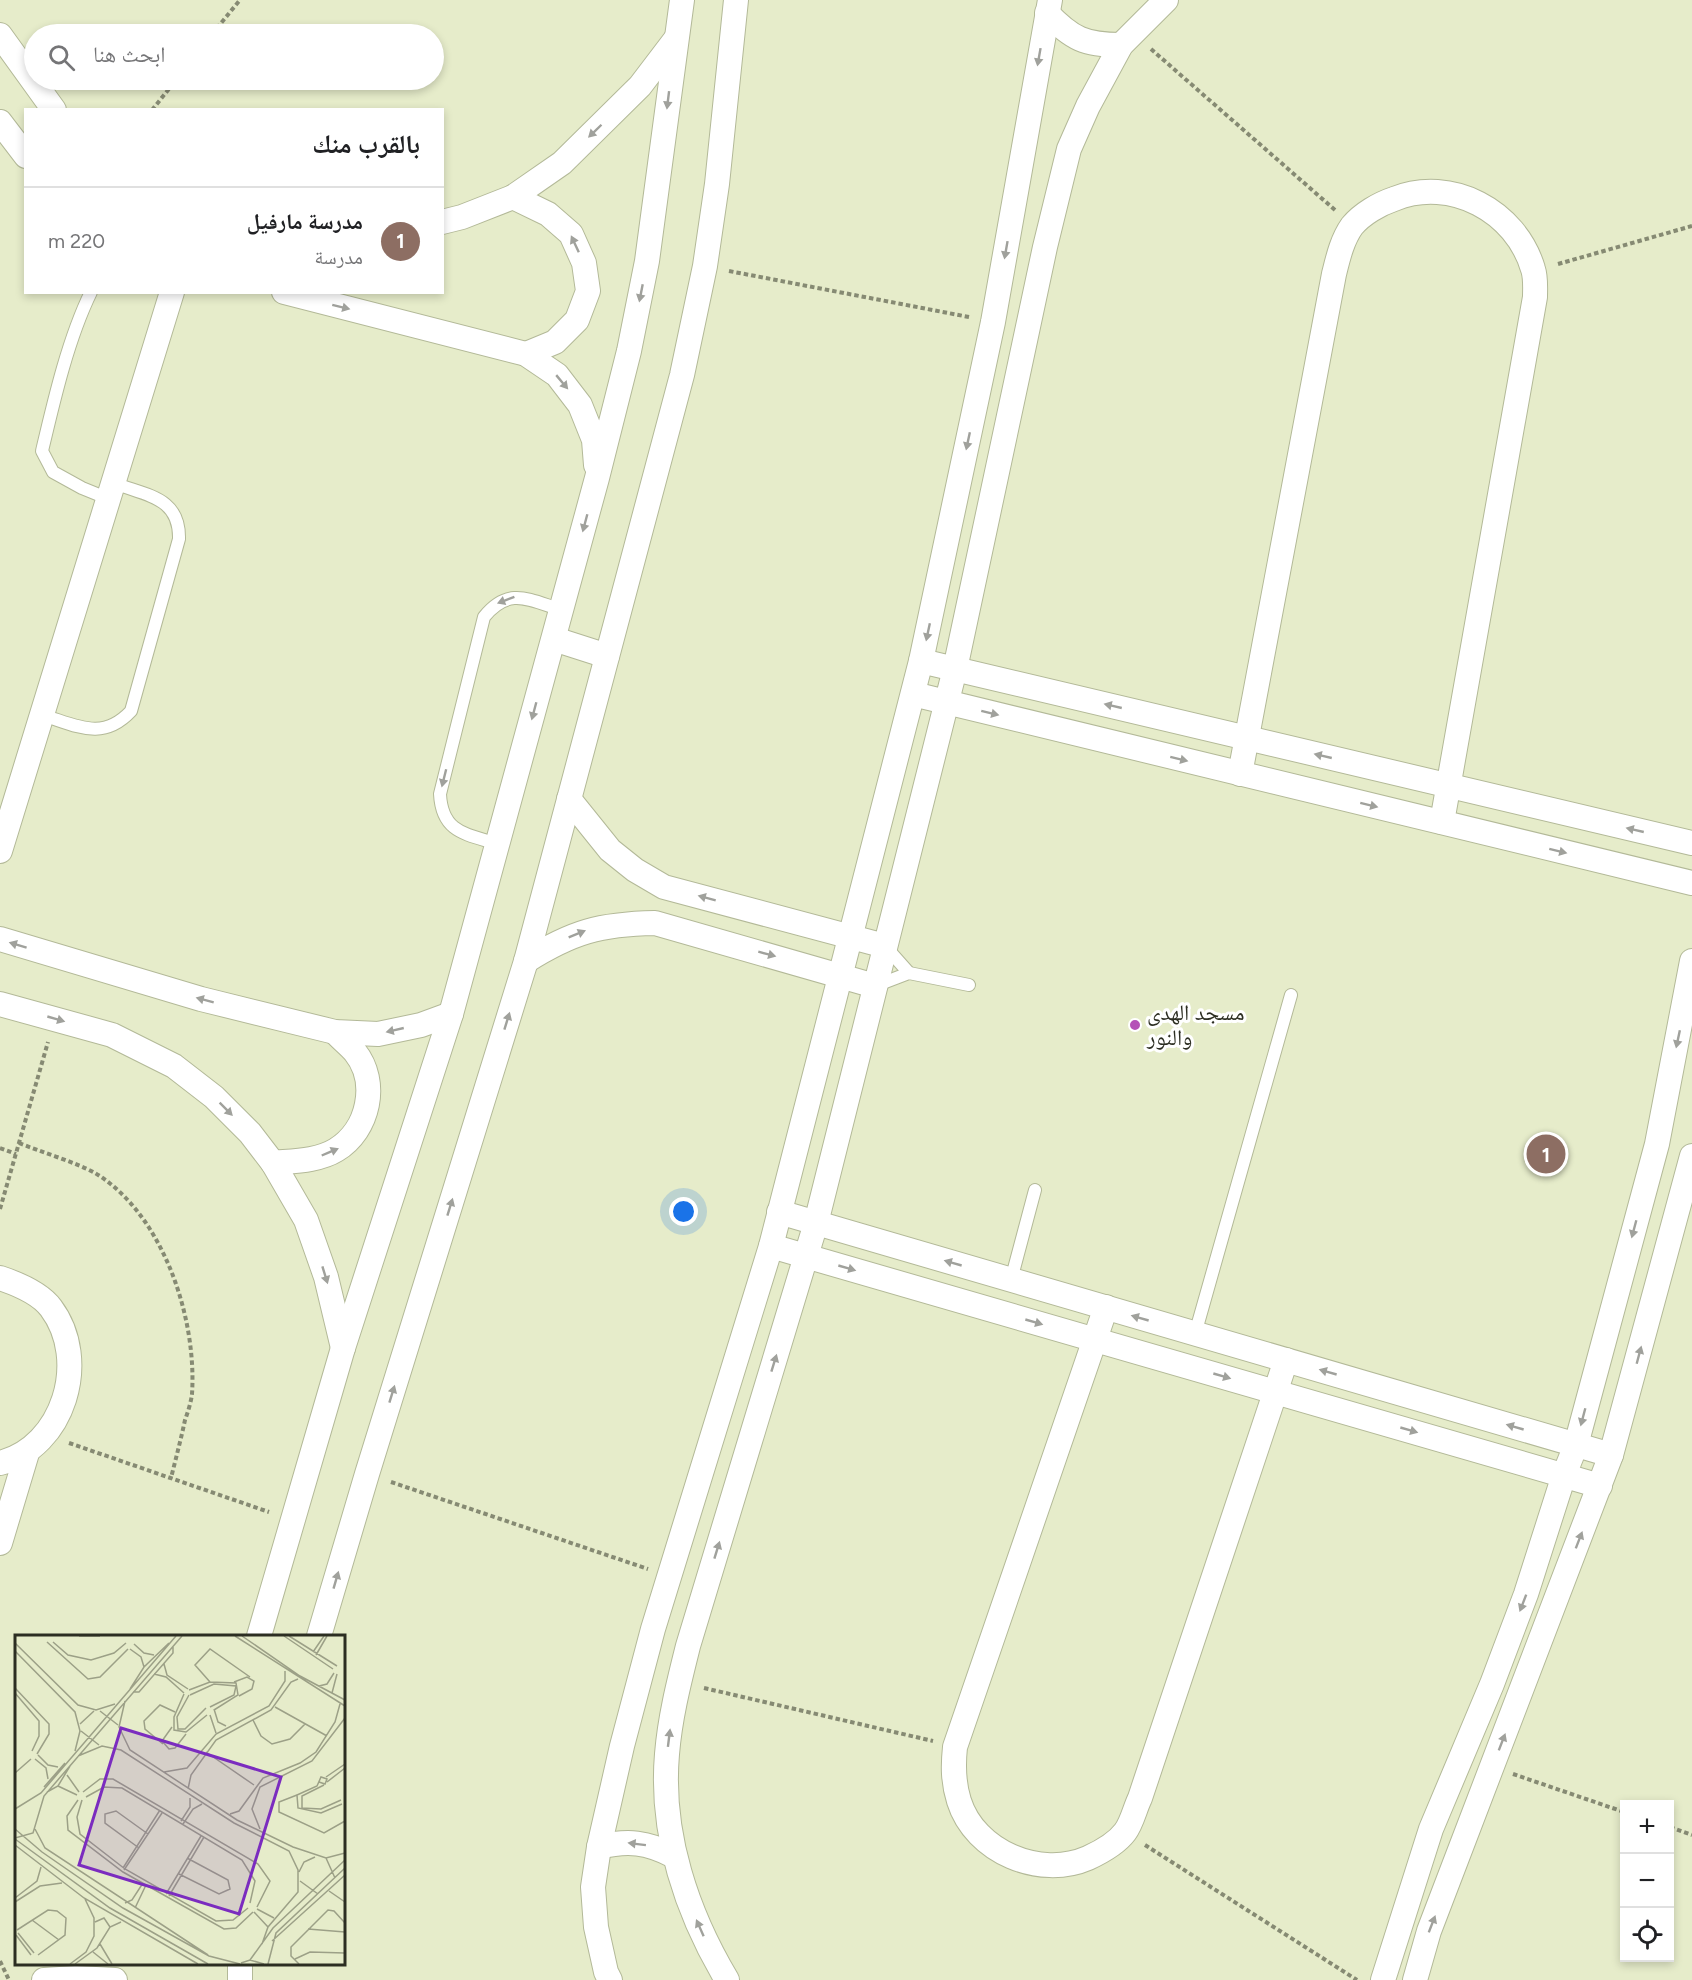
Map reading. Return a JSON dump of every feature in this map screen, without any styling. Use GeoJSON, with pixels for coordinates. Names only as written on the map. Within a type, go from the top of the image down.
{"type":"FeatureCollection","features":[{"type":"Feature","properties":{"kind":"street"},"geometry":{"type":"LineString","coordinates":[[259,1635],[343,1348],[451,1014],[597,478],[629,351],[647,261],[682,0]]}},
{"type":"Feature","properties":{"kind":"street"},"geometry":{"type":"LineString","coordinates":[[320,1635],[526,961],[682,375],[705,266],[717,184],[736,0]]}},
{"type":"Feature","properties":{"kind":"street"},"geometry":{"type":"LineString","coordinates":[[727,1980],[700,1928],[674,1856],[668,1806],[667,1756],[672,1712],[688,1646],[816,1223],[955,669],[1056,197],[1070,149],[1088,106],[1127,39],[1166,0]]}},
{"type":"Feature","properties":{"kind":"street"},"geometry":{"type":"LineString","coordinates":[[1048,6],[1064,30],[1082,40],[1101,45],[1127,39]]}},
{"type":"Feature","properties":{"kind":"street"},"geometry":{"type":"LineString","coordinates":[[610,1980],[606,1972],[596,1927],[593,1887],[599,1847],[622,1746],[669,1576],[771,1246],[913,694],[993,322],[1048,6]]}},
{"type":"Feature","properties":{"kind":"street"},"geometry":{"type":"LineString","coordinates":[[0,35],[24,68]]}},
{"type":"Feature","properties":{"kind":"street"},"geometry":{"type":"LineString","coordinates":[[444,222],[513,197],[562,163],[640,86],[675,40]]}},
{"type":"Feature","properties":{"kind":"street"},"geometry":{"type":"LineString","coordinates":[[40,90],[53,108]]}},
{"type":"Feature","properties":{"kind":"street"},"geometry":{"type":"LineString","coordinates":[[0,122],[24,153]]}},
{"type":"Feature","properties":{"kind":"street"},"geometry":{"type":"LineString","coordinates":[[1240,774],[1334,274],[1342,246],[1353,225],[1378,205],[1408,193],[1440,191],[1472,199],[1499,216],[1521,240],[1534,270],[1535,297],[1442,822]]}},
{"type":"Feature","properties":{"kind":"street"},"geometry":{"type":"LineString","coordinates":[[513,197],[548,213],[571,234],[584,263],[588,291],[576,320],[555,342],[526,354]]}},
{"type":"Feature","properties":{"kind":"street"},"geometry":{"type":"LineString","coordinates":[[0,851],[171,294]]}},
{"type":"Feature","properties":{"kind":"street"},"geometry":{"type":"LineString","coordinates":[[292,294],[526,354],[557,375],[580,405],[594,440],[597,478]]}},
{"type":"Feature","properties":{"kind":"street"},"geometry":{"type":"LineString","coordinates":[[554,639],[607,656]]}},
{"type":"Feature","properties":{"kind":"street"},"geometry":{"type":"LineString","coordinates":[[921,661],[1692,843]]}},
{"type":"Feature","properties":{"kind":"street"},"geometry":{"type":"LineString","coordinates":[[913,694],[1692,883]]}},
{"type":"Feature","properties":{"kind":"street"},"geometry":{"type":"LineString","coordinates":[[569,799],[610,850],[635,870],[664,887],[885,946]]}},
{"type":"Feature","properties":{"kind":"street"},"geometry":{"type":"LineString","coordinates":[[526,961],[555,943],[587,930],[620,924],[655,923],[875,986]]}},
{"type":"Feature","properties":{"kind":"street"},"geometry":{"type":"LineString","coordinates":[[0,939],[201,999],[335,1032],[378,1034],[451,1014]]}},
{"type":"Feature","properties":{"kind":"street"},"geometry":{"type":"LineString","coordinates":[[1383,1980],[1431,1829],[1492,1684],[1526,1594],[1575,1445],[1657,1144],[1692,961]]}},
{"type":"Feature","properties":{"kind":"street"},"geometry":{"type":"LineString","coordinates":[[0,1004],[112,1035],[174,1066],[229,1111],[250,1133],[273,1163],[306,1220],[326,1277],[343,1348]]}},
{"type":"Feature","properties":{"kind":"street"},"geometry":{"type":"LineString","coordinates":[[273,1163],[308,1160],[336,1150],[358,1131],[367,1109],[368,1079],[356,1053],[335,1032]]}},
{"type":"Feature","properties":{"kind":"street"},"geometry":{"type":"LineString","coordinates":[[1415,1980],[1429,1931],[1611,1455],[1687,1193],[1692,1156],[1657,1144]]}},
{"type":"Feature","properties":{"kind":"street"},"geometry":{"type":"LineString","coordinates":[[1647,1181],[1687,1193]]}},
{"type":"Feature","properties":{"kind":"street"},"geometry":{"type":"LineString","coordinates":[[779,1212],[1611,1455]]}},
{"type":"Feature","properties":{"kind":"street"},"geometry":{"type":"LineString","coordinates":[[771,1246],[1600,1486]]}},
{"type":"Feature","properties":{"kind":"street"},"geometry":{"type":"LineString","coordinates":[[0,1278],[33,1292],[50,1307],[64,1329],[71,1366],[65,1402],[46,1435],[27,1453],[0,1463]]}},
{"type":"Feature","properties":{"kind":"street"},"geometry":{"type":"LineString","coordinates":[[1106,1307],[955,1747],[953,1775],[960,1803],[974,1828],[995,1848],[1020,1861],[1049,1866],[1077,1862],[1103,1851],[1125,1832],[1140,1798],[1286,1360]]}},
{"type":"Feature","properties":{"kind":"street"},"geometry":{"type":"LineString","coordinates":[[0,1543],[27,1453]]}},
{"type":"Feature","properties":{"kind":"street"},"geometry":{"type":"LineString","coordinates":[[599,1847],[617,1842],[637,1843],[656,1847],[674,1856]]}},
{"type":"Feature","properties":{"kind":"street"},"geometry":{"type":"LineString","coordinates":[[43,1980],[64,1965]]}},
{"type":"Feature","properties":{"kind":"street"},"geometry":{"type":"LineString","coordinates":[[43,1980],[76,1978],[115,1980]]}},
{"type":"Feature","properties":{"kind":"lane"},"geometry":{"type":"LineString","coordinates":[[42,715],[94,730],[109,728],[121,721],[130,711],[179,539],[179,524],[173,511],[162,501],[82,488],[53,472],[42,451],[60,382],[90,294]]}},
{"type":"Feature","properties":{"kind":"lane"},"geometry":{"type":"LineString","coordinates":[[498,844],[459,831],[448,822],[440,801],[484,617],[493,606],[504,599],[519,596],[562,610]]}},
{"type":"Feature","properties":{"kind":"lane"},"geometry":{"type":"LineString","coordinates":[[885,946],[909,973]]}},
{"type":"Feature","properties":{"kind":"lane"},"geometry":{"type":"LineString","coordinates":[[875,986],[909,973],[969,985]]}},
{"type":"Feature","properties":{"kind":"lane"},"geometry":{"type":"LineString","coordinates":[[1195,1334],[1291,996]]}},
{"type":"Feature","properties":{"kind":"lane"},"geometry":{"type":"LineString","coordinates":[[1011,1280],[1035,1190]]}},
{"type":"Feature","properties":{"kind":"path"},"geometry":{"type":"LineString","coordinates":[[220,24],[240,0]]}},
{"type":"Feature","properties":{"kind":"path"},"geometry":{"type":"LineString","coordinates":[[1127,39],[1353,225]]}},
{"type":"Feature","properties":{"kind":"path"},"geometry":{"type":"LineString","coordinates":[[154,108],[168,90]]}},
{"type":"Feature","properties":{"kind":"path"},"geometry":{"type":"LineString","coordinates":[[1534,270],[1692,226]]}},
{"type":"Feature","properties":{"kind":"path"},"geometry":{"type":"LineString","coordinates":[[705,266],[993,322]]}},
{"type":"Feature","properties":{"kind":"path"},"geometry":{"type":"LineString","coordinates":[[0,1209],[54,1019]]}},
{"type":"Feature","properties":{"kind":"path"},"geometry":{"type":"LineString","coordinates":[[19,1143],[94,1173],[123,1195],[147,1225],[172,1271],[184,1311],[190,1353],[192,1395],[171,1478]]}},
{"type":"Feature","properties":{"kind":"path"},"geometry":{"type":"LineString","coordinates":[[0,1148],[16,1154]]}},
{"type":"Feature","properties":{"kind":"path"},"geometry":{"type":"LineString","coordinates":[[46,1435],[293,1520]]}},
{"type":"Feature","properties":{"kind":"path"},"geometry":{"type":"LineString","coordinates":[[368,1474],[669,1576]]}},
{"type":"Feature","properties":{"kind":"path"},"geometry":{"type":"LineString","coordinates":[[680,1682],[955,1747]]}},
{"type":"Feature","properties":{"kind":"path"},"geometry":{"type":"LineString","coordinates":[[1493,1767],[1620,1811]]}},
{"type":"Feature","properties":{"kind":"path"},"geometry":{"type":"LineString","coordinates":[[1674,1828],[1692,1835]]}},
{"type":"Feature","properties":{"kind":"path"},"geometry":{"type":"LineString","coordinates":[[1125,1832],[1357,1980]]}},
{"type":"Feature","properties":{"kind":"path"},"geometry":{"type":"LineString","coordinates":[[0,1961],[9,1980]]}},
{"type":"Feature","properties":{"kind":"place","name":"مسجد الهدى والنور"},"geometry":{"type":"Point","coordinates":[1135,1025]}},
{"type":"Feature","properties":{"kind":"place","name":"مدرسة مارفيل"},"geometry":{"type":"Point","coordinates":[1546,1154]}}]}
